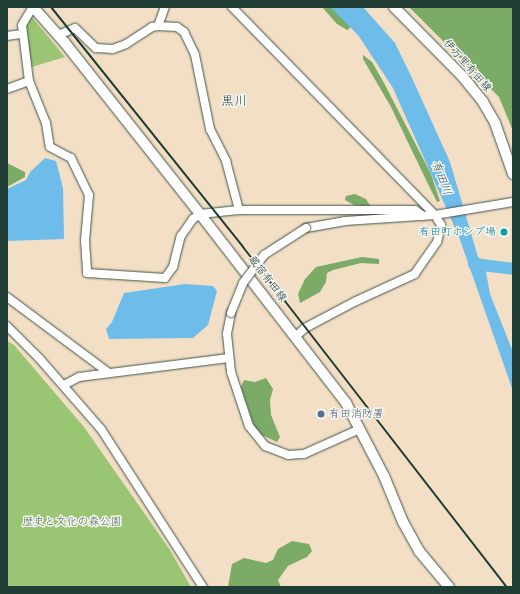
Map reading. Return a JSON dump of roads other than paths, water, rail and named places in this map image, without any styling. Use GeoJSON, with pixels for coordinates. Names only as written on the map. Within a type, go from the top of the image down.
{"type":"FeatureCollection","features":[{"type":"Feature","properties":{"kind":"main road","name":"蔵宿有田線"},"geometry":{"type":"LineString","coordinates":[[33,7],[58,35],[200,214],[296,336],[346,403],[384,476],[403,522],[419,551],[449,587]]}},
{"type":"Feature","properties":{"kind":"main road","name":"伊万里有田線"},"geometry":{"type":"LineString","coordinates":[[394,7],[464,77],[483,102],[495,123],[513,174]]}},
{"type":"Feature","properties":{"kind":"street"},"geometry":{"type":"LineString","coordinates":[[33,7],[22,25],[29,81],[46,123],[50,147],[71,158],[89,195],[85,241],[88,273],[100,276],[165,278],[173,267],[181,236],[193,218],[200,214],[239,210],[415,210],[423,216]]}},
{"type":"Feature","properties":{"kind":"street"},"geometry":{"type":"LineString","coordinates":[[158,26],[166,7]]}},
{"type":"Feature","properties":{"kind":"street"},"geometry":{"type":"LineString","coordinates":[[232,7],[435,215],[441,225],[437,242],[416,274],[356,301],[305,328],[296,336]]}},
{"type":"Feature","properties":{"kind":"street"},"geometry":{"type":"LineString","coordinates":[[58,35],[75,28],[96,48],[113,49],[126,44],[152,27],[177,27],[184,32],[195,55],[210,129],[226,161],[239,210]]}},
{"type":"Feature","properties":{"kind":"street"},"geometry":{"type":"LineString","coordinates":[[7,36],[22,34]]}},
{"type":"Feature","properties":{"kind":"street"},"geometry":{"type":"LineString","coordinates":[[7,89],[29,81]]}},
{"type":"Feature","properties":{"kind":"street"},"geometry":{"type":"LineString","coordinates":[[360,429],[304,454],[288,455],[276,452],[257,438],[249,426],[229,358],[227,334],[231,312],[243,283],[264,255],[306,228],[345,221],[435,215],[513,202]]}},
{"type":"Feature","properties":{"kind":"street"},"geometry":{"type":"LineString","coordinates":[[7,297],[109,373]]}},
{"type":"Feature","properties":{"kind":"street"},"geometry":{"type":"LineString","coordinates":[[7,326],[64,385],[119,453],[203,587]]}},
{"type":"Feature","properties":{"kind":"street"},"geometry":{"type":"LineString","coordinates":[[64,385],[79,377],[229,358]]}},
{"type":"Feature","properties":{"kind":"water","name":"有田川"},"geometry":{"type":"Polygon","coordinates":[[[330,7],[363,7],[395,43],[412,78],[450,162],[478,257],[484,261],[490,294],[513,352],[513,391],[459,237],[393,88],[358,35],[330,7]]]}},
{"type":"Feature","properties":{"kind":"water"},"geometry":{"type":"Polygon","coordinates":[[[45,158],[56,161],[63,188],[64,239],[7,241],[7,189],[26,180],[31,171],[45,158]]]}},
{"type":"Feature","properties":{"kind":"water"},"geometry":{"type":"Polygon","coordinates":[[[185,284],[213,286],[217,291],[208,325],[193,338],[109,339],[106,329],[112,322],[124,293],[185,284]]]}},
{"type":"Feature","properties":{"kind":"waterway"},"geometry":{"type":"LineString","coordinates":[[474,264],[513,269]]}},
{"type":"Feature","properties":{"kind":"railway"},"geometry":{"type":"LineString","coordinates":[[51,7],[243,247],[507,587]]}},
{"type":"Feature","properties":{"kind":"place","name":"有田町ホンプ場"},"geometry":{"type":"Point","coordinates":[504,232]}},
{"type":"Feature","properties":{"kind":"place","name":"有田消防署"},"geometry":{"type":"Point","coordinates":[321,414]}},
{"type":"Feature","properties":{"kind":"district","name":"黒川"},"geometry":{"type":"Point","coordinates":[234,101]}},
{"type":"Feature","properties":{"kind":"park label","name":"歴史と文化の森公園"},"geometry":{"type":"Point","coordinates":[72,522]}}]}
